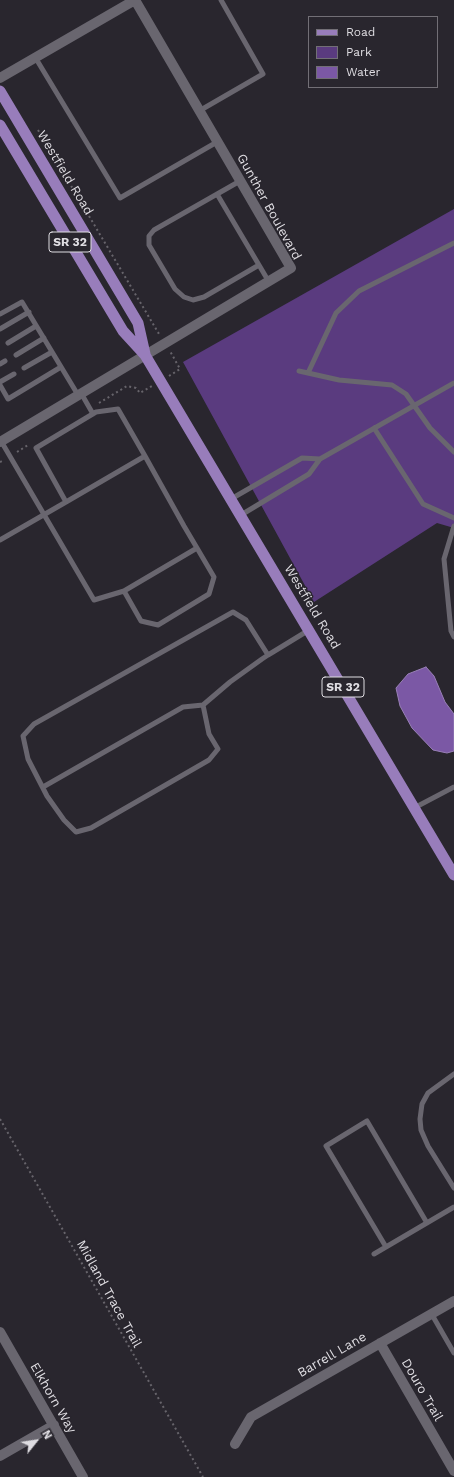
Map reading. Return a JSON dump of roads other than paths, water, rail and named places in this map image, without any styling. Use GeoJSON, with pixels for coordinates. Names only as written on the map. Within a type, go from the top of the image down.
{"type":"FeatureCollection","features":[{"type":"Feature","properties":{"kind":"main road","name":"Westfield Road"},"geometry":{"type":"LineString","coordinates":[[0,91],[138,323],[145,354]]}},
{"type":"Feature","properties":{"kind":"main road","name":"Westfield Road"},"geometry":{"type":"LineString","coordinates":[[0,125],[123,330],[145,354],[454,875]]}},
{"type":"Feature","properties":{"kind":"street","name":"Gunther Boulevard"},"geometry":{"type":"LineString","coordinates":[[0,78],[135,0],[291,268],[0,441]]}},
{"type":"Feature","properties":{"kind":"street","name":"Barrell Lane"},"geometry":{"type":"LineString","coordinates":[[235,1444],[251,1417],[454,1301]]}},
{"type":"Feature","properties":{"kind":"street","name":"Elkhorn Way"},"geometry":{"type":"LineString","coordinates":[[0,1332],[83,1477]]}},
{"type":"Feature","properties":{"kind":"street","name":"Douro Trail"},"geometry":{"type":"LineString","coordinates":[[380,1343],[454,1472]]}},
{"type":"Feature","properties":{"kind":"street"},"geometry":{"type":"LineString","coordinates":[[0,1456],[54,1425]]}},
{"type":"Feature","properties":{"kind":"lane"},"geometry":{"type":"LineString","coordinates":[[199,111],[263,74],[221,0]]}},
{"type":"Feature","properties":{"kind":"lane"},"geometry":{"type":"LineString","coordinates":[[35,57],[120,198],[217,142]]}},
{"type":"Feature","properties":{"kind":"lane"},"geometry":{"type":"LineString","coordinates":[[240,181],[154,230],[149,236],[149,245],[175,289],[184,297],[193,300],[204,297],[259,265]]}},
{"type":"Feature","properties":{"kind":"lane"},"geometry":{"type":"LineString","coordinates":[[217,194],[269,282]]}},
{"type":"Feature","properties":{"kind":"lane"},"geometry":{"type":"LineString","coordinates":[[308,373],[336,313],[359,291],[454,244]]}},
{"type":"Feature","properties":{"kind":"lane"},"geometry":{"type":"LineString","coordinates":[[0,314],[22,302],[61,367],[93,414]]}},
{"type":"Feature","properties":{"kind":"lane"},"geometry":{"type":"LineString","coordinates":[[0,329],[29,312]]}},
{"type":"Feature","properties":{"kind":"lane"},"geometry":{"type":"LineString","coordinates":[[8,343],[36,326]]}},
{"type":"Feature","properties":{"kind":"lane"},"geometry":{"type":"LineString","coordinates":[[16,355],[44,338]]}},
{"type":"Feature","properties":{"kind":"lane"},"geometry":{"type":"LineString","coordinates":[[24,368],[52,352]]}},
{"type":"Feature","properties":{"kind":"lane"},"geometry":{"type":"LineString","coordinates":[[0,364],[5,361]]}},
{"type":"Feature","properties":{"kind":"lane"},"geometry":{"type":"LineString","coordinates":[[0,385],[8,399],[61,367]]}},
{"type":"Feature","properties":{"kind":"lane"},"geometry":{"type":"LineString","coordinates":[[299,371],[339,380],[392,385],[406,394],[430,428],[454,452]]}},
{"type":"Feature","properties":{"kind":"lane"},"geometry":{"type":"LineString","coordinates":[[0,382],[14,374]]}},
{"type":"Feature","properties":{"kind":"lane"},"geometry":{"type":"LineString","coordinates":[[241,515],[309,474],[320,459],[454,383]]}},
{"type":"Feature","properties":{"kind":"lane"},"geometry":{"type":"LineString","coordinates":[[66,502],[36,448],[96,412],[118,409],[214,577],[209,594],[158,625],[141,621],[124,591]]}},
{"type":"Feature","properties":{"kind":"lane"},"geometry":{"type":"LineString","coordinates":[[374,428],[424,504],[454,518]]}},
{"type":"Feature","properties":{"kind":"lane"},"geometry":{"type":"LineString","coordinates":[[0,441],[94,600],[124,591],[197,548]]}},
{"type":"Feature","properties":{"kind":"lane"},"geometry":{"type":"LineString","coordinates":[[0,540],[145,456]]}},
{"type":"Feature","properties":{"kind":"lane"},"geometry":{"type":"LineString","coordinates":[[231,499],[302,458],[320,459]]}},
{"type":"Feature","properties":{"kind":"lane"},"geometry":{"type":"LineString","coordinates":[[454,526],[444,559],[450,631],[454,637]]}},
{"type":"Feature","properties":{"kind":"lane"},"geometry":{"type":"LineString","coordinates":[[203,705],[209,734],[218,749],[209,760],[91,828],[76,832],[64,820],[47,796],[28,759],[23,736],[34,724],[233,612],[246,620],[268,656]]}},
{"type":"Feature","properties":{"kind":"lane"},"geometry":{"type":"LineString","coordinates":[[43,787],[183,707],[203,705],[230,682],[309,630]]}},
{"type":"Feature","properties":{"kind":"lane"},"geometry":{"type":"LineString","coordinates":[[414,808],[454,786]]}},
{"type":"Feature","properties":{"kind":"lane"},"geometry":{"type":"LineString","coordinates":[[454,1074],[428,1093],[422,1104],[420,1119],[421,1130],[428,1146],[454,1188]]}},
{"type":"Feature","properties":{"kind":"lane"},"geometry":{"type":"LineString","coordinates":[[386,1247],[326,1146],[367,1121],[427,1222]]}},
{"type":"Feature","properties":{"kind":"lane"},"geometry":{"type":"LineString","coordinates":[[374,1254],[454,1207]]}},
{"type":"Feature","properties":{"kind":"lane"},"geometry":{"type":"LineString","coordinates":[[431,1314],[454,1353]]}},
{"type":"Feature","properties":{"kind":"water"},"geometry":{"type":"Polygon","coordinates":[[[426,667],[434,676],[445,702],[454,714],[454,751],[447,753],[433,750],[412,728],[400,706],[396,688],[408,674],[426,667]]]}}]}
